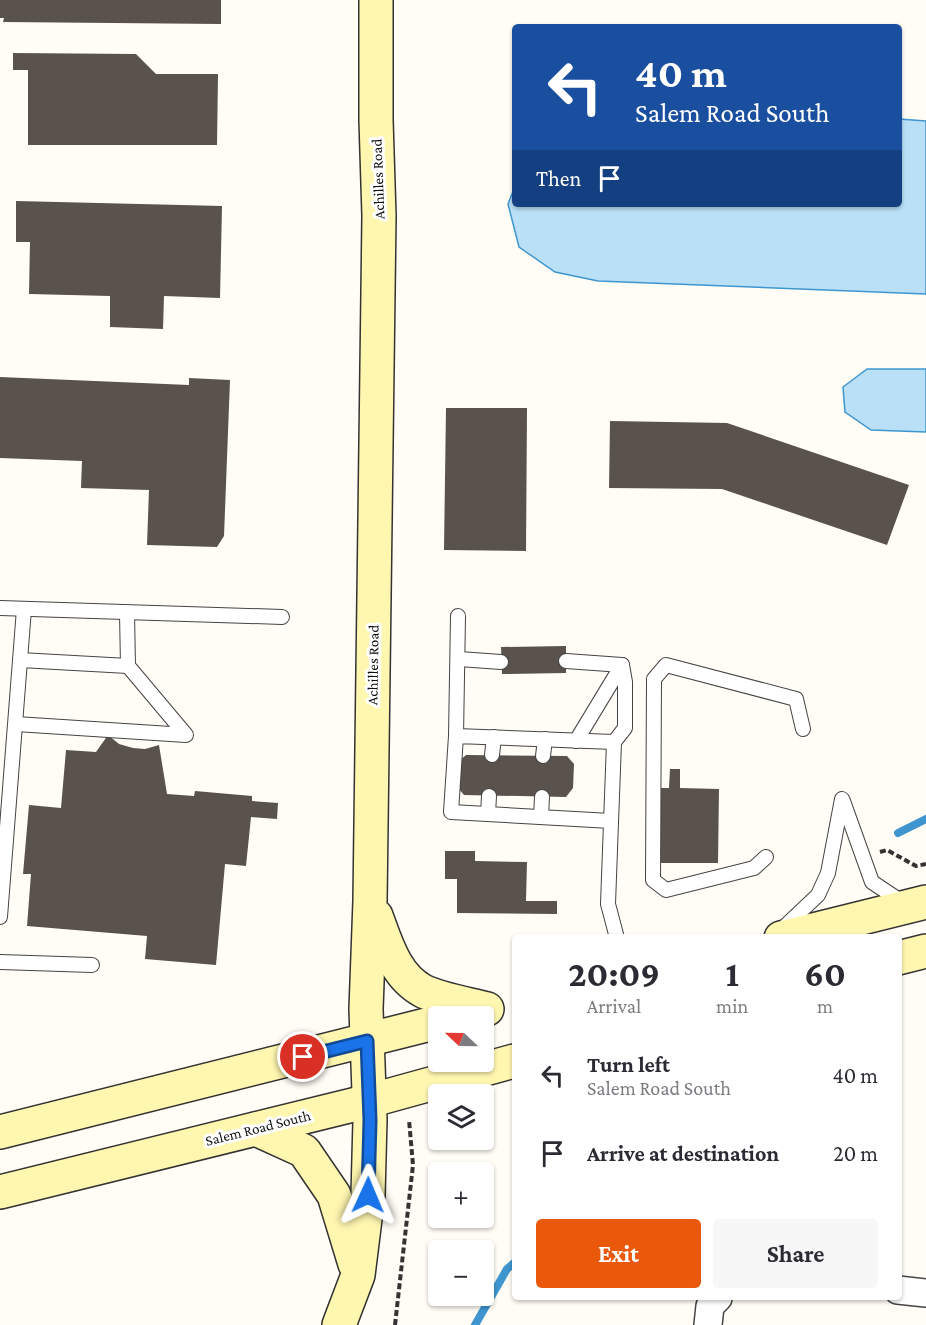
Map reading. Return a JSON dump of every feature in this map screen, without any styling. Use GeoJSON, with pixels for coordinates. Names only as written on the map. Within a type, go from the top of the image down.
{"type":"FeatureCollection","features":[{"type":"Feature","properties":{"kind":"main road","name":"Achilles Road"},"geometry":{"type":"LineString","coordinates":[[339,1325],[358,1275],[368,1195],[370,1120],[367,1041],[379,216],[376,0]]}},
{"type":"Feature","properties":{"kind":"main road"},"geometry":{"type":"LineString","coordinates":[[370,901],[392,958],[409,981],[423,991],[473,1006]]}},
{"type":"Feature","properties":{"kind":"main road"},"geometry":{"type":"LineString","coordinates":[[797,934],[917,904]]}},
{"type":"Feature","properties":{"kind":"main road"},"geometry":{"type":"LineString","coordinates":[[902,957],[926,951]]}},
{"type":"Feature","properties":{"kind":"main road"},"geometry":{"type":"LineString","coordinates":[[0,1132],[428,1025]]}},
{"type":"Feature","properties":{"kind":"main road","name":"Salem Road South"},"geometry":{"type":"LineString","coordinates":[[0,1192],[369,1101],[512,1062]]}},
{"type":"Feature","properties":{"kind":"main road"},"geometry":{"type":"LineString","coordinates":[[256,1129],[304,1151],[334,1195],[358,1275]]}},
{"type":"Feature","properties":{"kind":"street"},"geometry":{"type":"LineString","coordinates":[[902,1290],[926,1293]]}},
{"type":"Feature","properties":{"kind":"street"},"geometry":{"type":"LineString","coordinates":[[708,1325],[710,1306],[716,1300]]}},
{"type":"Feature","properties":{"kind":"lane"},"geometry":{"type":"LineString","coordinates":[[0,608],[282,616]]}},
{"type":"Feature","properties":{"kind":"lane"},"geometry":{"type":"LineString","coordinates":[[0,917],[4,821],[16,724],[24,609]]}},
{"type":"Feature","properties":{"kind":"lane"},"geometry":{"type":"LineString","coordinates":[[16,724],[186,735],[128,666],[127,613]]}},
{"type":"Feature","properties":{"kind":"lane"},"geometry":{"type":"LineString","coordinates":[[458,616],[459,659],[451,812],[611,821]]}},
{"type":"Feature","properties":{"kind":"lane"},"geometry":{"type":"LineString","coordinates":[[459,659],[501,662]]}},
{"type":"Feature","properties":{"kind":"lane"},"geometry":{"type":"LineString","coordinates":[[20,660],[128,666]]}},
{"type":"Feature","properties":{"kind":"lane"},"geometry":{"type":"LineString","coordinates":[[566,661],[622,665]]}},
{"type":"Feature","properties":{"kind":"lane"},"geometry":{"type":"LineString","coordinates":[[576,741],[622,665]]}},
{"type":"Feature","properties":{"kind":"lane"},"geometry":{"type":"LineString","coordinates":[[616,934],[608,904],[614,742],[625,728],[626,682],[622,665]]}},
{"type":"Feature","properties":{"kind":"lane"},"geometry":{"type":"LineString","coordinates":[[766,857],[754,868],[666,890],[653,880],[654,679],[666,665],[796,699],[803,729]]}},
{"type":"Feature","properties":{"kind":"lane"},"geometry":{"type":"LineString","coordinates":[[456,736],[614,742]]}},
{"type":"Feature","properties":{"kind":"lane"},"geometry":{"type":"LineString","coordinates":[[492,755],[494,737]]}},
{"type":"Feature","properties":{"kind":"lane"},"geometry":{"type":"LineString","coordinates":[[543,756],[545,739]]}},
{"type":"Feature","properties":{"kind":"lane"},"geometry":{"type":"LineString","coordinates":[[488,814],[489,796]]}},
{"type":"Feature","properties":{"kind":"lane"},"geometry":{"type":"LineString","coordinates":[[541,817],[542,797]]}},
{"type":"Feature","properties":{"kind":"lane"},"geometry":{"type":"LineString","coordinates":[[777,934],[818,895],[828,873],[842,799],[872,882],[917,904]]}},
{"type":"Feature","properties":{"kind":"lane"},"geometry":{"type":"LineString","coordinates":[[0,962],[92,965]]}},
{"type":"Feature","properties":{"kind":"path"},"geometry":{"type":"LineString","coordinates":[[395,1325],[413,1166],[408,1112]]}},
{"type":"Feature","properties":{"kind":"water"},"geometry":{"type":"Polygon","coordinates":[[[902,119],[926,121],[926,294],[598,281],[555,272],[519,247],[508,204],[512,194],[512,207],[902,207],[902,119]]]}},
{"type":"Feature","properties":{"kind":"water"},"geometry":{"type":"Polygon","coordinates":[[[867,369],[926,369],[926,432],[871,430],[845,412],[843,387],[867,369]]]}},
{"type":"Feature","properties":{"kind":"building"},"geometry":{"type":"Polygon","coordinates":[[[0,0],[221,0],[221,24],[3,22],[4,18],[0,18],[0,0]]]}},
{"type":"Feature","properties":{"kind":"building"},"geometry":{"type":"Polygon","coordinates":[[[13,53],[136,54],[156,74],[218,74],[217,145],[28,145],[28,70],[13,70],[13,53]]]}},
{"type":"Feature","properties":{"kind":"building"},"geometry":{"type":"Polygon","coordinates":[[[16,201],[222,206],[220,298],[164,296],[163,329],[110,327],[110,296],[29,294],[30,242],[16,242],[16,201]]]}},
{"type":"Feature","properties":{"kind":"building"},"geometry":{"type":"Polygon","coordinates":[[[0,377],[189,385],[189,378],[230,380],[224,536],[217,547],[147,545],[149,490],[81,488],[82,461],[0,458],[0,377]]]}},
{"type":"Feature","properties":{"kind":"building"},"geometry":{"type":"Polygon","coordinates":[[[446,408],[527,408],[526,551],[444,550],[446,408]]]}},
{"type":"Feature","properties":{"kind":"building"},"geometry":{"type":"Polygon","coordinates":[[[610,421],[727,423],[909,485],[887,545],[722,489],[609,488],[610,421]]]}},
{"type":"Feature","properties":{"kind":"building"},"geometry":{"type":"Polygon","coordinates":[[[566,646],[566,673],[502,674],[501,647],[566,646]]]}},
{"type":"Feature","properties":{"kind":"building"},"geometry":{"type":"Polygon","coordinates":[[[108,735],[119,744],[133,748],[145,749],[159,745],[167,794],[194,796],[195,791],[252,796],[252,801],[278,803],[277,819],[251,817],[246,866],[225,864],[216,965],[145,959],[147,936],[27,926],[31,874],[23,874],[29,805],[61,808],[66,750],[96,752],[108,735]]]}},
{"type":"Feature","properties":{"kind":"building"},"geometry":{"type":"Polygon","coordinates":[[[466,755],[567,756],[574,764],[573,788],[566,797],[464,795],[458,788],[458,762],[466,755]]]}},
{"type":"Feature","properties":{"kind":"building"},"geometry":{"type":"Polygon","coordinates":[[[670,769],[680,769],[680,788],[719,789],[718,863],[657,863],[657,788],[669,788],[670,769]]]}},
{"type":"Feature","properties":{"kind":"building"},"geometry":{"type":"Polygon","coordinates":[[[445,851],[475,851],[475,861],[527,862],[526,901],[557,901],[557,914],[457,913],[457,879],[445,879],[445,851]]]}},
{"type":"Feature","properties":{"kind":"waterway"},"geometry":{"type":"LineString","coordinates":[[898,833],[926,819]]}},
{"type":"Feature","properties":{"kind":"waterway"},"geometry":{"type":"LineString","coordinates":[[475,1325],[507,1269],[512,1265]]}},
{"type":"Feature","properties":{"kind":"route"},"geometry":{"type":"LineString","coordinates":[[303,1057],[367,1041],[370,1120],[368,1195]]}}]}
